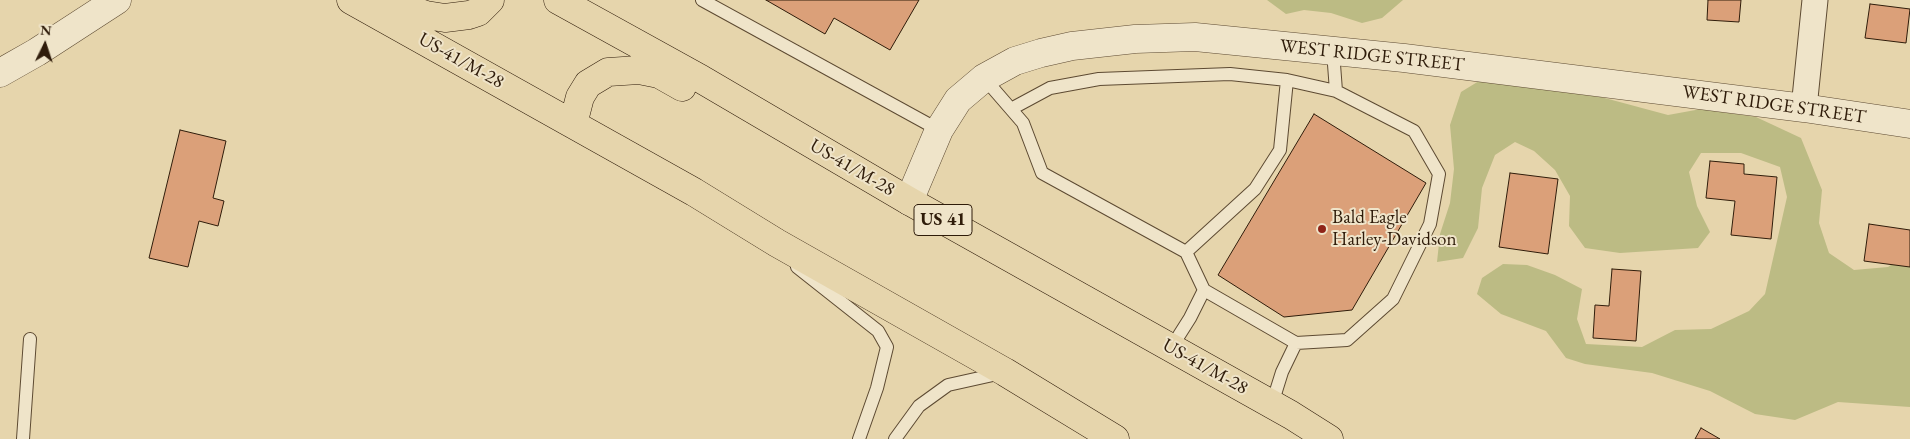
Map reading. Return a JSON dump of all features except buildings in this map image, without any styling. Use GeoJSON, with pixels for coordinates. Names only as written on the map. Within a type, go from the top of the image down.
{"type":"FeatureCollection","features":[{"type":"Feature","properties":{"kind":"highway","name":"US-41/M-28"},"geometry":{"type":"LineString","coordinates":[[350,0],[573,124],[1005,372],[1115,439]]}},
{"type":"Feature","properties":{"kind":"highway"},"geometry":{"type":"LineString","coordinates":[[381,0],[426,15],[444,18],[478,12],[490,0]]}},
{"type":"Feature","properties":{"kind":"highway","name":"US-41/M-28"},"geometry":{"type":"LineString","coordinates":[[558,0],[701,79],[909,201],[1272,404],[1328,439]]}},
{"type":"Feature","properties":{"kind":"highway"},"geometry":{"type":"LineString","coordinates":[[573,124],[580,97],[588,84],[608,72],[639,70],[659,74],[787,146],[863,174]]}},
{"type":"Feature","properties":{"kind":"street"},"geometry":{"type":"LineString","coordinates":[[0,73],[37,52],[117,0]]}},
{"type":"Feature","properties":{"kind":"street"},"geometry":{"type":"LineString","coordinates":[[1804,108],[1815,0]]}},
{"type":"Feature","properties":{"kind":"street","name":"WEST RIDGE STREET"},"geometry":{"type":"LineString","coordinates":[[909,201],[939,130],[958,100],[984,78],[1015,61],[1041,53],[1072,46],[1135,39],[1195,37],[1404,58],[1804,108],[1910,124]]}},
{"type":"Feature","properties":{"kind":"lane"},"geometry":{"type":"LineString","coordinates":[[702,0],[939,130]]}},
{"type":"Feature","properties":{"kind":"lane"},"geometry":{"type":"LineString","coordinates":[[1333,51],[1336,91]]}},
{"type":"Feature","properties":{"kind":"lane"},"geometry":{"type":"LineString","coordinates":[[984,78],[1011,110],[1023,123],[1042,173],[1186,252],[1204,290],[1296,343],[1347,340],[1393,299],[1430,224],[1438,174],[1414,131],[1336,91],[1287,80],[1230,74],[1099,79],[1050,88],[1011,110]]}},
{"type":"Feature","properties":{"kind":"lane"},"geometry":{"type":"LineString","coordinates":[[1186,252],[1255,189],[1280,150],[1287,80]]}},
{"type":"Feature","properties":{"kind":"lane"},"geometry":{"type":"LineString","coordinates":[[735,217],[878,331],[887,347],[877,388],[859,439]]}},
{"type":"Feature","properties":{"kind":"lane"},"geometry":{"type":"LineString","coordinates":[[1171,348],[1190,318],[1204,290]]}},
{"type":"Feature","properties":{"kind":"lane"},"geometry":{"type":"LineString","coordinates":[[24,439],[30,340]]}},
{"type":"Feature","properties":{"kind":"lane"},"geometry":{"type":"LineString","coordinates":[[1272,404],[1282,372],[1296,343]]}},
{"type":"Feature","properties":{"kind":"lane"},"geometry":{"type":"LineString","coordinates":[[895,439],[919,406],[948,385],[1005,372]]}},
{"type":"Feature","properties":{"kind":"shaded area"},"geometry":{"type":"Polygon","coordinates":[[[1267,0],[1403,0],[1382,18],[1362,23],[1331,13],[1304,10],[1286,14],[1267,0]]]}},
{"type":"Feature","properties":{"kind":"shaded area"},"geometry":{"type":"Polygon","coordinates":[[[1479,81],[1601,97],[1668,115],[1701,109],[1756,117],[1801,138],[1822,190],[1819,223],[1829,253],[1854,270],[1888,267],[1910,252],[1910,407],[1838,402],[1795,420],[1755,414],[1710,391],[1652,373],[1585,364],[1566,358],[1546,331],[1501,314],[1477,294],[1482,278],[1503,264],[1527,265],[1555,275],[1582,289],[1577,319],[1586,344],[1642,347],[1675,330],[1711,329],[1749,311],[1765,294],[1787,197],[1780,167],[1741,153],[1701,153],[1689,172],[1697,206],[1710,232],[1698,248],[1620,253],[1585,248],[1569,226],[1570,196],[1555,170],[1534,151],[1515,142],[1495,155],[1482,188],[1478,228],[1463,258],[1437,262],[1440,234],[1450,203],[1454,169],[1450,125],[1461,92],[1479,81]]]}},
{"type":"Feature","properties":{"kind":"place","name":"Bald Eagle Harley-Davidson"},"geometry":{"type":"Point","coordinates":[1322,229]}}]}
